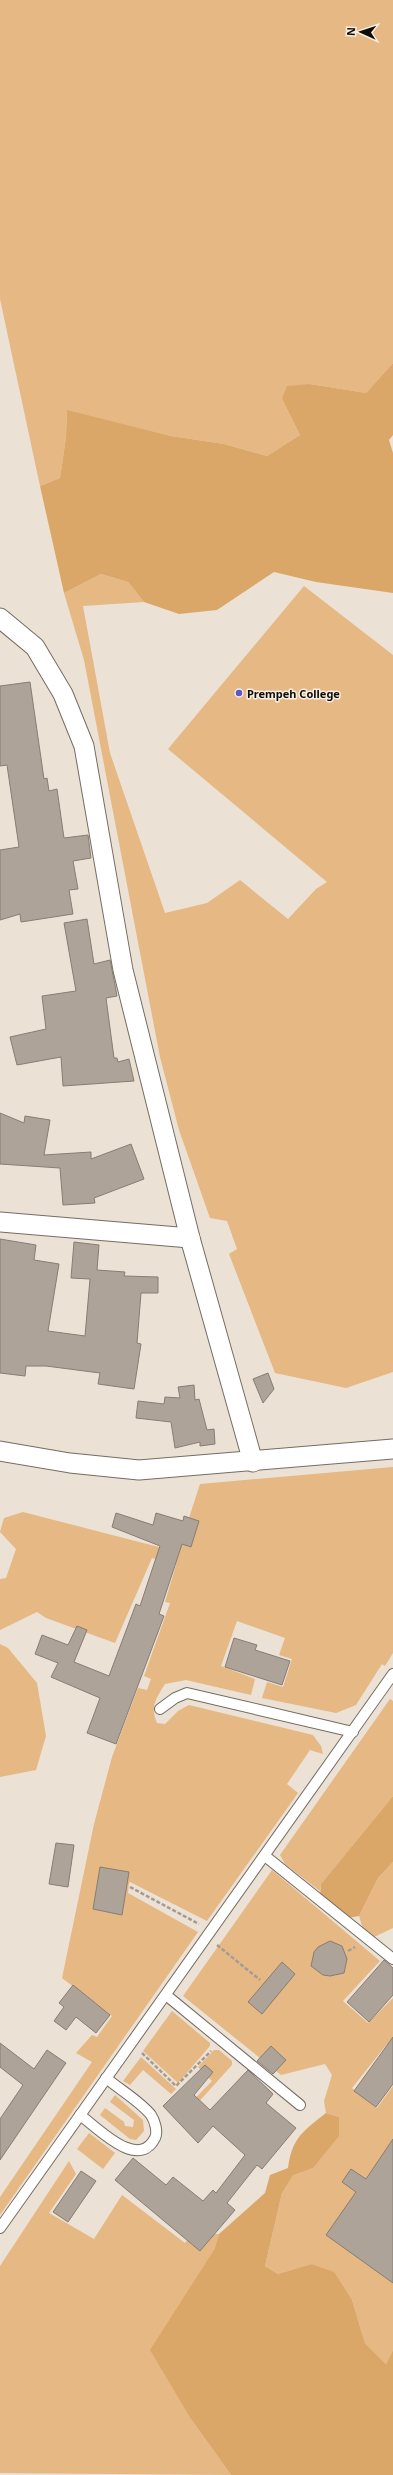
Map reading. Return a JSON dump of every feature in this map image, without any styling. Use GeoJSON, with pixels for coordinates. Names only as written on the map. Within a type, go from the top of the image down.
{"type":"FeatureCollection","features":[{"type":"Feature","properties":{"kind":"street"},"geometry":{"type":"LineString","coordinates":[[0,618],[35,647],[63,694],[84,746],[123,970],[190,1238],[253,1462]]}},
{"type":"Feature","properties":{"kind":"street"},"geometry":{"type":"LineString","coordinates":[[0,1222],[190,1238]]}},
{"type":"Feature","properties":{"kind":"street"},"geometry":{"type":"LineString","coordinates":[[0,1451],[70,1463],[139,1470],[253,1462],[393,1449]]}},
{"type":"Feature","properties":{"kind":"lane"},"geometry":{"type":"LineString","coordinates":[[0,2228],[393,1674]]}},
{"type":"Feature","properties":{"kind":"lane"},"geometry":{"type":"LineString","coordinates":[[160,1709],[175,1698],[187,1693],[353,1732]]}},
{"type":"Feature","properties":{"kind":"lane"},"geometry":{"type":"LineString","coordinates":[[265,1856],[393,1959]]}},
{"type":"Feature","properties":{"kind":"lane"},"geometry":{"type":"LineString","coordinates":[[166,1995],[300,2105]]}},
{"type":"Feature","properties":{"kind":"lane"},"geometry":{"type":"LineString","coordinates":[[80,2115],[125,2149],[137,2152],[149,2147],[156,2137],[156,2124],[151,2115],[106,2078]]}},
{"type":"Feature","properties":{"kind":"path"},"geometry":{"type":"LineString","coordinates":[[130,1887],[209,1934],[260,1980]]}},
{"type":"Feature","properties":{"kind":"path"},"geometry":{"type":"LineString","coordinates":[[131,2044],[176,2086],[221,2040]]}},
{"type":"Feature","properties":{"kind":"shaded area"},"geometry":{"type":"Polygon","coordinates":[[[0,0],[393,0],[393,363],[366,393],[310,384],[282,399],[300,435],[267,456],[224,444],[171,436],[67,411],[66,437],[60,478],[40,486],[0,299],[0,0]]]}},
{"type":"Feature","properties":{"kind":"shaded area"},"geometry":{"type":"Polygon","coordinates":[[[393,363],[393,435],[389,440],[393,453],[393,593],[316,582],[274,572],[217,610],[179,614],[144,602],[128,582],[101,574],[64,593],[40,486],[60,478],[66,437],[67,410],[171,436],[224,444],[267,456],[300,435],[282,399],[287,386],[310,384],[366,393],[393,363]]]}},
{"type":"Feature","properties":{"kind":"shaded area"},"geometry":{"type":"Polygon","coordinates":[[[101,574],[128,582],[144,602],[83,606],[110,753],[165,913],[207,903],[240,880],[288,919],[316,889],[327,882],[168,749],[304,586],[393,655],[393,1372],[346,1388],[275,1373],[229,1254],[237,1249],[227,1221],[210,1218],[179,1130],[160,1057],[84,660],[64,593],[101,574]]]}},
{"type":"Feature","properties":{"kind":"shaded area"},"geometry":{"type":"Polygon","coordinates":[[[393,1467],[393,1653],[385,1666],[382,1664],[356,1705],[336,1713],[262,1698],[267,1682],[283,1687],[292,1659],[279,1655],[285,1638],[237,1621],[221,1666],[255,1679],[251,1695],[186,1680],[165,1684],[159,1694],[154,1707],[157,1723],[165,1724],[178,1711],[189,1705],[313,1735],[321,1746],[323,1754],[310,1750],[287,1784],[298,1793],[207,1921],[130,1882],[129,1883],[128,1893],[198,1932],[0,2215],[0,2197],[92,2062],[76,2053],[92,2035],[97,2037],[112,2016],[62,1978],[94,1824],[112,1757],[138,1688],[147,1690],[151,1679],[144,1676],[170,1603],[165,1602],[176,1565],[152,1558],[115,1643],[46,1618],[37,1612],[0,1630],[0,1579],[6,1578],[16,1549],[0,1532],[4,1518],[23,1512],[178,1552],[200,1484],[393,1467]]]}},
{"type":"Feature","properties":{"kind":"shaded area"},"geometry":{"type":"Polygon","coordinates":[[[0,1644],[8,1648],[37,1683],[46,1736],[36,1770],[0,1777],[0,1644]]]}},
{"type":"Feature","properties":{"kind":"shaded area"},"geometry":{"type":"Polygon","coordinates":[[[390,1699],[393,1701],[393,1796],[321,1884],[320,1891],[285,1864],[280,1855],[390,1699]]]}},
{"type":"Feature","properties":{"kind":"shaded area"},"geometry":{"type":"Polygon","coordinates":[[[393,1796],[393,1862],[378,1878],[359,1916],[342,1919],[320,1895],[321,1884],[393,1796]]]}},
{"type":"Feature","properties":{"kind":"shaded area"},"geometry":{"type":"Polygon","coordinates":[[[393,1862],[393,1928],[374,1937],[363,1929],[359,1916],[378,1878],[393,1862]]]}},
{"type":"Feature","properties":{"kind":"shaded area"},"geometry":{"type":"Polygon","coordinates":[[[272,1870],[380,1961],[343,2001],[368,2023],[393,1998],[393,2047],[387,2044],[352,2088],[377,2108],[393,2086],[393,2350],[386,2364],[365,2343],[352,2300],[311,2264],[278,2274],[265,2266],[282,2193],[293,2174],[313,2168],[339,2117],[326,2113],[324,2101],[332,2075],[325,2064],[281,2075],[183,1996],[272,1870]]]}},
{"type":"Feature","properties":{"kind":"shaded area"},"geometry":{"type":"Polygon","coordinates":[[[172,2011],[210,2043],[210,2046],[178,2083],[143,2051],[172,2011]]]}},
{"type":"Feature","properties":{"kind":"shaded area"},"geometry":{"type":"Polygon","coordinates":[[[214,2050],[219,2050],[232,2061],[232,2065],[186,2116],[182,2112],[212,2081],[198,2067],[214,2050]]]}},
{"type":"Feature","properties":{"kind":"shaded area"},"geometry":{"type":"Polygon","coordinates":[[[141,2057],[176,2089],[171,2094],[143,2070],[130,2085],[123,2081],[141,2057]]]}},
{"type":"Feature","properties":{"kind":"shaded area"},"geometry":{"type":"Polygon","coordinates":[[[115,2095],[143,2120],[144,2131],[136,2140],[130,2139],[100,2115],[105,2108],[124,2122],[125,2126],[133,2127],[134,2120],[110,2102],[115,2095]]]}},
{"type":"Feature","properties":{"kind":"shaded area"},"geometry":{"type":"Polygon","coordinates":[[[326,2113],[339,2117],[339,2136],[313,2168],[293,2175],[282,2193],[265,2266],[278,2274],[311,2264],[334,2272],[352,2300],[365,2343],[386,2364],[393,2350],[393,2475],[231,2475],[191,2419],[150,2350],[214,2250],[219,2234],[265,2193],[270,2175],[288,2168],[292,2149],[300,2136],[326,2113]]]}},
{"type":"Feature","properties":{"kind":"shaded area"},"geometry":{"type":"Polygon","coordinates":[[[89,2133],[115,2153],[103,2169],[77,2149],[89,2133]]]}},
{"type":"Feature","properties":{"kind":"shaded area"},"geometry":{"type":"Polygon","coordinates":[[[69,2161],[76,2174],[49,2213],[94,2239],[122,2195],[185,2243],[200,2226],[211,2234],[219,2234],[214,2250],[191,2419],[231,2475],[0,2473],[0,2266],[69,2161]]]}},
{"type":"Feature","properties":{"kind":"building"},"geometry":{"type":"Polygon","coordinates":[[[30,682],[44,779],[47,778],[49,791],[57,789],[64,838],[88,835],[91,858],[73,861],[78,889],[69,890],[73,914],[21,922],[20,914],[0,920],[0,850],[19,847],[7,765],[0,766],[0,686],[30,682]]]}},
{"type":"Feature","properties":{"kind":"building"},"geometry":{"type":"Polygon","coordinates":[[[87,919],[94,964],[110,960],[115,985],[117,996],[106,998],[114,1058],[117,1058],[118,1062],[129,1059],[134,1081],[63,1086],[61,1057],[17,1065],[10,1037],[46,1029],[42,996],[76,991],[64,923],[87,919]]]}},
{"type":"Feature","properties":{"kind":"building"},"geometry":{"type":"Polygon","coordinates":[[[0,1113],[24,1123],[25,1116],[50,1120],[44,1155],[91,1152],[91,1159],[131,1144],[144,1179],[94,1198],[95,1203],[63,1205],[60,1168],[0,1164],[0,1113]]]}},
{"type":"Feature","properties":{"kind":"building"},"geometry":{"type":"Polygon","coordinates":[[[0,1239],[36,1245],[34,1260],[59,1264],[48,1331],[85,1336],[90,1279],[71,1278],[74,1242],[99,1245],[97,1270],[125,1272],[124,1276],[158,1277],[158,1293],[141,1293],[137,1343],[141,1344],[134,1389],[98,1384],[100,1373],[46,1366],[26,1366],[25,1376],[0,1373],[0,1239]]]}},
{"type":"Feature","properties":{"kind":"building"},"geometry":{"type":"Polygon","coordinates":[[[268,1373],[274,1389],[263,1403],[253,1379],[268,1373]]]}},
{"type":"Feature","properties":{"kind":"building"},"geometry":{"type":"Polygon","coordinates":[[[194,1385],[195,1400],[199,1399],[207,1430],[214,1429],[215,1444],[200,1446],[200,1442],[175,1448],[171,1422],[136,1418],[138,1401],[164,1404],[165,1397],[180,1398],[178,1387],[194,1385]]]}},
{"type":"Feature","properties":{"kind":"building"},"geometry":{"type":"Polygon","coordinates":[[[116,1513],[153,1525],[156,1513],[183,1521],[184,1516],[199,1521],[191,1547],[182,1544],[159,1614],[164,1616],[116,1744],[87,1733],[100,1698],[51,1677],[58,1663],[35,1654],[42,1635],[68,1645],[77,1626],[87,1630],[74,1662],[109,1676],[136,1604],[140,1606],[160,1546],[112,1527],[116,1513]]]}},
{"type":"Feature","properties":{"kind":"building"},"geometry":{"type":"Polygon","coordinates":[[[234,1638],[257,1645],[255,1650],[290,1661],[282,1685],[225,1667],[234,1638]]]}},
{"type":"Feature","properties":{"kind":"building"},"geometry":{"type":"Polygon","coordinates":[[[56,1843],[74,1845],[68,1887],[49,1884],[56,1843]]]}},
{"type":"Feature","properties":{"kind":"building"},"geometry":{"type":"Polygon","coordinates":[[[100,1867],[129,1872],[122,1915],[93,1909],[100,1867]]]}},
{"type":"Feature","properties":{"kind":"building"},"geometry":{"type":"Polygon","coordinates":[[[330,1941],[342,1946],[347,1959],[344,1973],[330,1976],[323,1975],[311,1966],[314,1952],[318,1947],[330,1941]]]}},
{"type":"Feature","properties":{"kind":"building"},"geometry":{"type":"Polygon","coordinates":[[[384,1960],[393,1968],[393,1995],[369,2022],[347,2002],[384,1960]]]}},
{"type":"Feature","properties":{"kind":"building"},"geometry":{"type":"Polygon","coordinates":[[[282,1962],[295,1974],[262,2014],[248,2002],[282,1962]]]}},
{"type":"Feature","properties":{"kind":"building"},"geometry":{"type":"Polygon","coordinates":[[[73,1985],[110,2015],[96,2033],[76,2017],[66,2030],[54,2021],[64,2007],[59,2003],[73,1985]]]}},
{"type":"Feature","properties":{"kind":"building"},"geometry":{"type":"Polygon","coordinates":[[[393,2037],[393,2084],[376,2107],[354,2091],[393,2037]]]}},
{"type":"Feature","properties":{"kind":"building"},"geometry":{"type":"Polygon","coordinates":[[[0,2043],[34,2069],[47,2050],[66,2063],[0,2160],[0,2119],[23,2085],[0,2067],[0,2043]]]}},
{"type":"Feature","properties":{"kind":"building"},"geometry":{"type":"Polygon","coordinates":[[[271,2046],[286,2060],[273,2074],[257,2061],[271,2046]]]}},
{"type":"Feature","properties":{"kind":"building"},"geometry":{"type":"Polygon","coordinates":[[[205,2065],[213,2072],[194,2095],[210,2110],[248,2070],[273,2094],[266,2103],[296,2128],[262,2169],[257,2165],[227,2203],[235,2210],[200,2251],[115,2180],[133,2158],[166,2185],[173,2177],[203,2201],[213,2190],[216,2193],[245,2155],[213,2126],[198,2143],[163,2106],[205,2065]]]}},
{"type":"Feature","properties":{"kind":"building"},"geometry":{"type":"Polygon","coordinates":[[[393,2139],[393,2283],[326,2235],[356,2192],[342,2182],[351,2169],[366,2179],[393,2139]]]}},
{"type":"Feature","properties":{"kind":"building"},"geometry":{"type":"Polygon","coordinates":[[[81,2171],[96,2181],[68,2222],[53,2212],[81,2171]]]}},
{"type":"Feature","properties":{"kind":"place","name":"Prempeh College"},"geometry":{"type":"Point","coordinates":[239,693]}}]}
